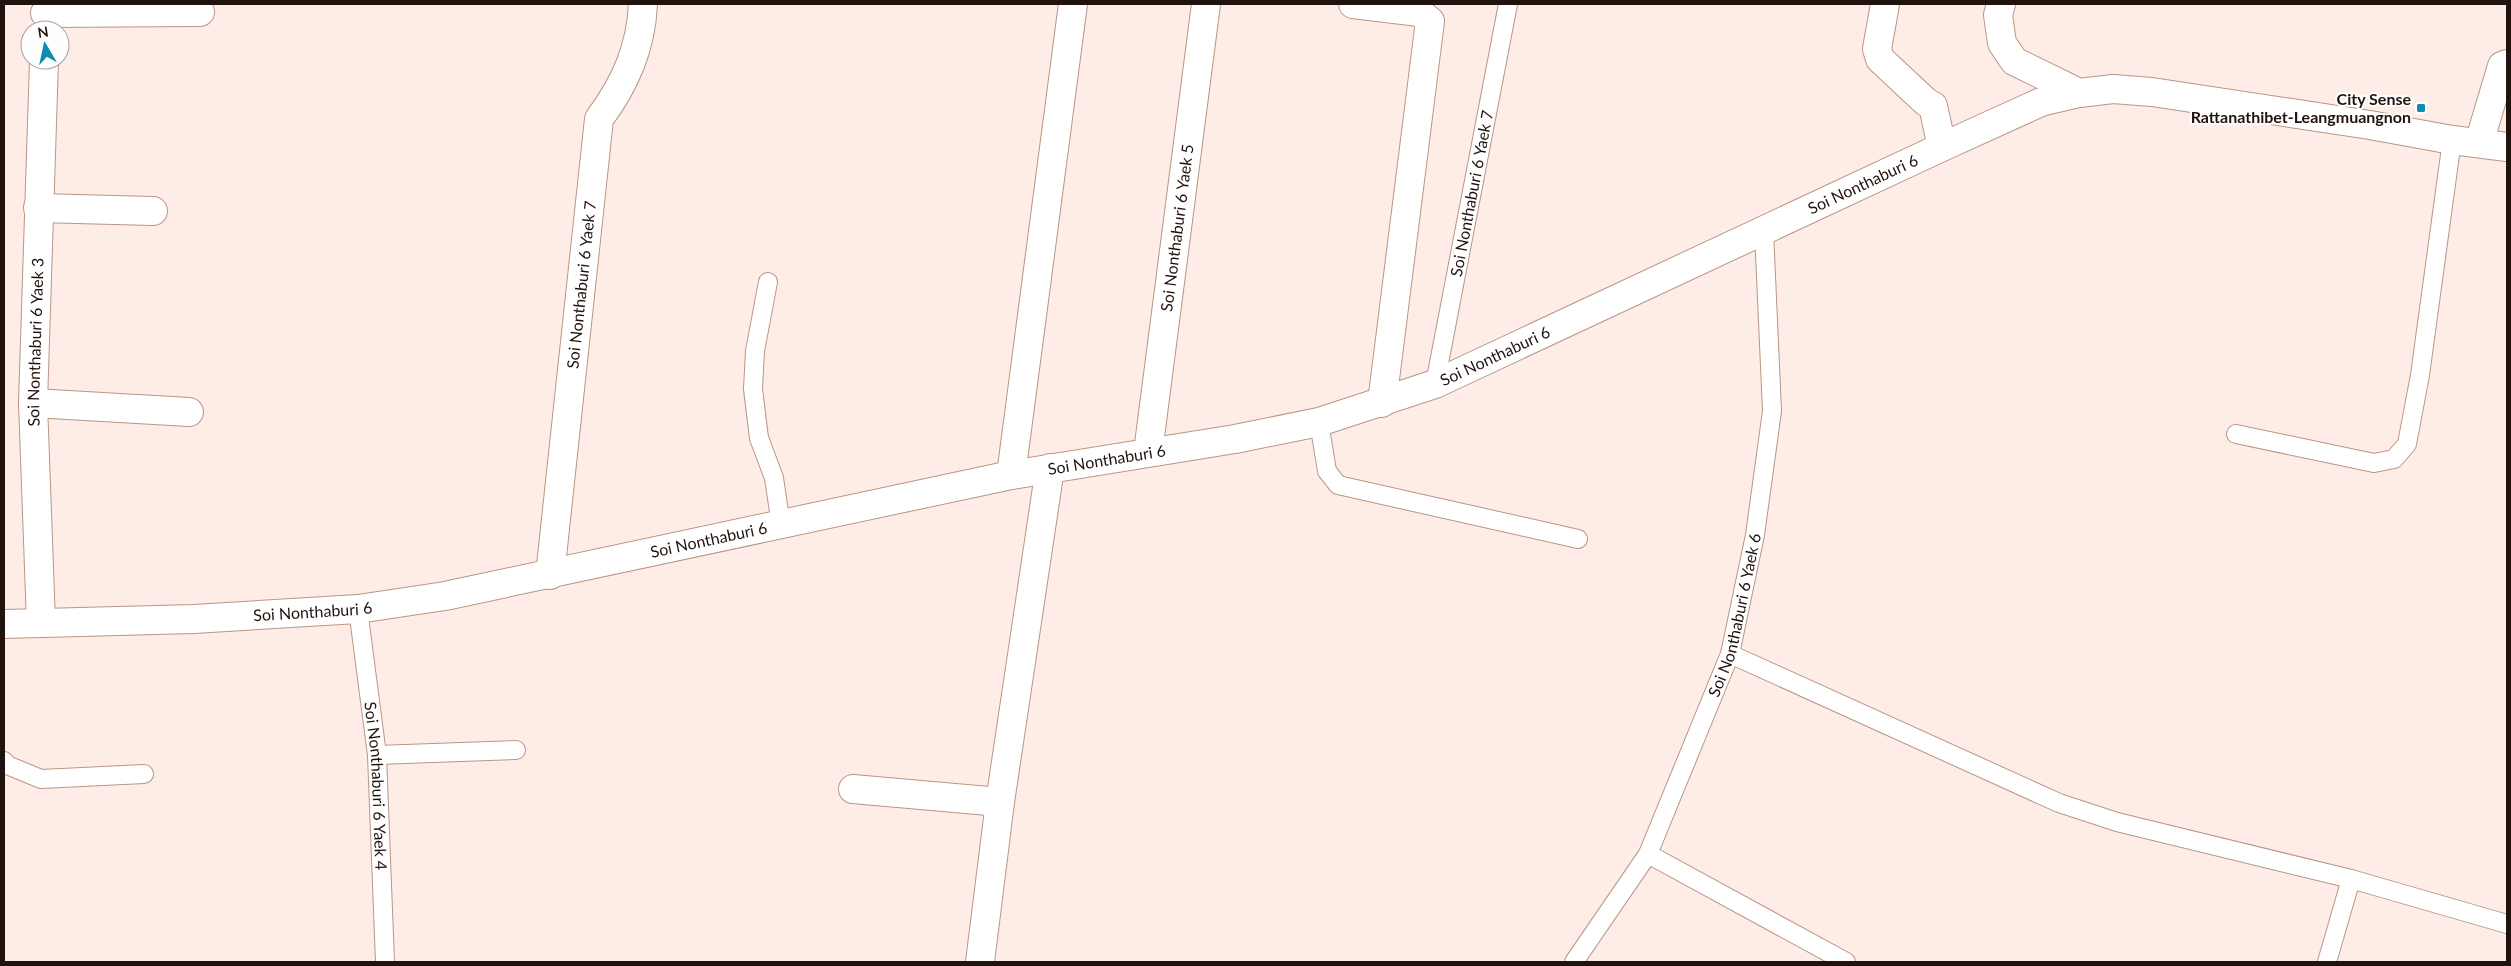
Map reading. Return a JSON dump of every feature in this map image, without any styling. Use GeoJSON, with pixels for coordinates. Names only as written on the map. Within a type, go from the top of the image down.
{"type":"FeatureCollection","features":[{"type":"Feature","properties":{"kind":"street","name":"Soi Nonthaburi 6 Yaek 7"},"geometry":{"type":"LineString","coordinates":[[550,575],[599,119],[618,94],[634,58],[643,4]]}},
{"type":"Feature","properties":{"kind":"street"},"geometry":{"type":"LineString","coordinates":[[1011,475],[1073,4]]}},
{"type":"Feature","properties":{"kind":"street","name":"Soi Nonthaburi 6 Yaek 5"},"geometry":{"type":"LineString","coordinates":[[1148,452],[1206,4]]}},
{"type":"Feature","properties":{"kind":"street"},"geometry":{"type":"LineString","coordinates":[[1353,4],[1419,12],[1430,21],[1382,402]]}},
{"type":"Feature","properties":{"kind":"street"},"geometry":{"type":"LineString","coordinates":[[1885,4],[1877,49],[1880,59],[1926,102],[1933,106],[1942,147]]}},
{"type":"Feature","properties":{"kind":"street"},"geometry":{"type":"LineString","coordinates":[[2001,4],[1998,15],[2002,43],[2014,61],[2079,93]]}},
{"type":"Feature","properties":{"kind":"street"},"geometry":{"type":"LineString","coordinates":[[45,16],[200,12]]}},
{"type":"Feature","properties":{"kind":"street"},"geometry":{"type":"LineString","coordinates":[[2479,143],[2502,66],[2507,64]]}},
{"type":"Feature","properties":{"kind":"street","name":"Soi Nonthaburi 6 Yaek 3"},"geometry":{"type":"LineString","coordinates":[[41,623],[33,403],[44,70]]}},
{"type":"Feature","properties":{"kind":"street","name":"Soi Nonthaburi 6"},"geometry":{"type":"LineString","coordinates":[[4,624],[194,620],[358,609],[445,596],[1011,475],[1236,439],[1319,422],[1435,384],[2041,102],[2079,93],[2113,89],[2152,92],[2370,125],[2452,140],[2507,147]]}},
{"type":"Feature","properties":{"kind":"street"},"geometry":{"type":"LineString","coordinates":[[38,208],[152,211]]}},
{"type":"Feature","properties":{"kind":"street"},"geometry":{"type":"LineString","coordinates":[[33,403],[189,412]]}},
{"type":"Feature","properties":{"kind":"street"},"geometry":{"type":"LineString","coordinates":[[980,962],[1000,802],[1050,468]]}},
{"type":"Feature","properties":{"kind":"street"},"geometry":{"type":"LineString","coordinates":[[854,789],[1000,802]]}},
{"type":"Feature","properties":{"kind":"lane","name":"Soi Nonthaburi 6 Yaek 7"},"geometry":{"type":"LineString","coordinates":[[1435,384],[1508,4]]}},
{"type":"Feature","properties":{"kind":"lane"},"geometry":{"type":"LineString","coordinates":[[2236,434],[2374,462],[2394,459],[2407,444],[2421,365],[2452,140]]}},
{"type":"Feature","properties":{"kind":"lane","name":"Soi Nonthaburi 6 Yaek 6"},"geometry":{"type":"LineString","coordinates":[[1574,962],[1648,854],[1730,654],[1755,535],[1772,411],[1764,231]]}},
{"type":"Feature","properties":{"kind":"lane"},"geometry":{"type":"LineString","coordinates":[[768,282],[754,350],[753,389],[759,438],[774,478],[781,525]]}},
{"type":"Feature","properties":{"kind":"lane"},"geometry":{"type":"LineString","coordinates":[[1319,422],[1327,472],[1338,485],[1578,539]]}},
{"type":"Feature","properties":{"kind":"lane","name":"Soi Nonthaburi 6 Yaek 4"},"geometry":{"type":"LineString","coordinates":[[358,609],[377,755],[384,962]]}},
{"type":"Feature","properties":{"kind":"lane"},"geometry":{"type":"LineString","coordinates":[[1730,654],[2059,803],[2117,822],[2351,879],[2507,924]]}},
{"type":"Feature","properties":{"kind":"lane"},"geometry":{"type":"LineString","coordinates":[[377,755],[516,750]]}},
{"type":"Feature","properties":{"kind":"lane"},"geometry":{"type":"LineString","coordinates":[[4,761],[7,765],[40,778],[144,774]]}},
{"type":"Feature","properties":{"kind":"lane"},"geometry":{"type":"LineString","coordinates":[[1648,854],[1846,962]]}},
{"type":"Feature","properties":{"kind":"lane"},"geometry":{"type":"LineString","coordinates":[[2327,962],[2351,879]]}},
{"type":"Feature","properties":{"kind":"place","name":"City Sense Rattanathibet-Leangmuangnon"},"geometry":{"type":"Point","coordinates":[2421,108]}}]}
